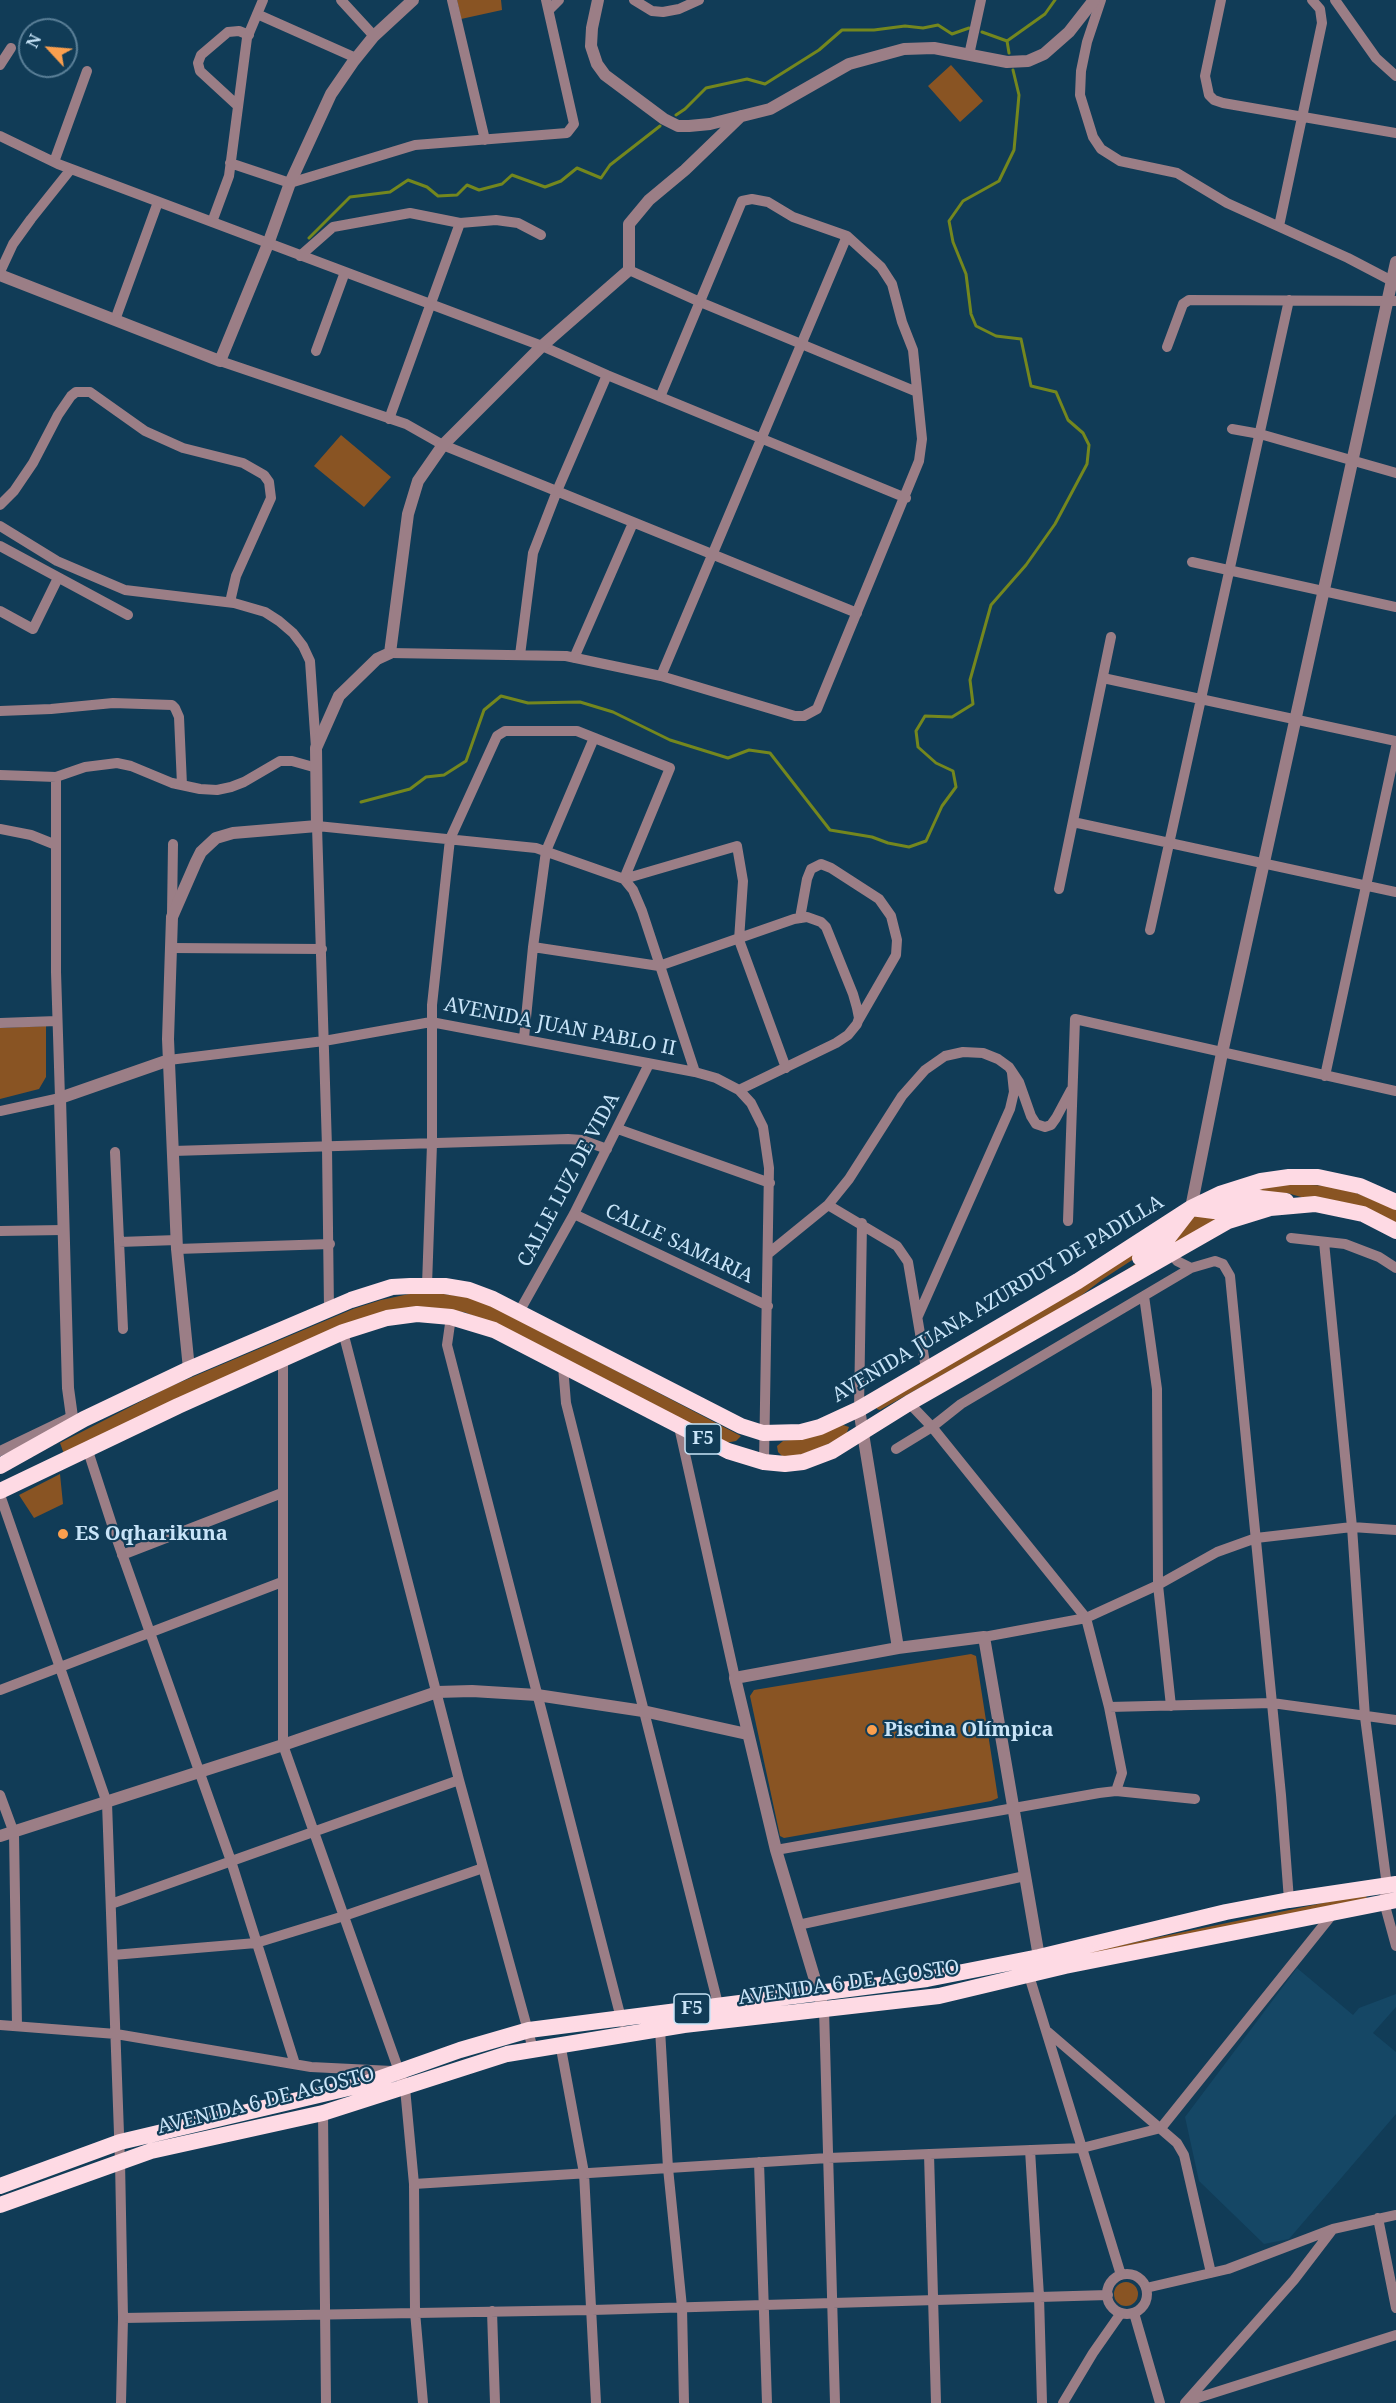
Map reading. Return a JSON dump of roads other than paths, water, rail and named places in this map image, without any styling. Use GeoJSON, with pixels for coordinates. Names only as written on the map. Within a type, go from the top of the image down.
{"type":"FeatureCollection","features":[{"type":"Feature","properties":{"kind":"highway","name":"AVENIDA JUANA AZURDUY DE PADILLA"},"geometry":{"type":"LineString","coordinates":[[3,1460],[189,1370],[329,1310],[392,1287],[428,1285],[470,1290],[519,1312],[741,1426],[763,1433],[801,1432],[820,1427],[859,1409],[1078,1281],[1191,1208],[1243,1186],[1289,1177],[1335,1179],[1360,1186],[1396,1202]]}},
{"type":"Feature","properties":{"kind":"highway"},"geometry":{"type":"LineString","coordinates":[[1091,1299],[1113,1275],[1167,1239],[1191,1208],[1214,1211],[1258,1198],[1301,1205]]}},
{"type":"Feature","properties":{"kind":"highway","name":"F5"},"geometry":{"type":"LineString","coordinates":[[0,1493],[178,1406],[344,1332],[379,1320],[417,1314],[452,1317],[494,1330],[728,1451],[764,1462],[785,1464],[803,1462],[832,1451],[909,1403],[1170,1252],[1210,1230],[1248,1214],[1301,1205],[1328,1206],[1363,1214],[1396,1231]]}},
{"type":"Feature","properties":{"kind":"highway"},"geometry":{"type":"LineString","coordinates":[[51,1438],[61,1463]]}},
{"type":"Feature","properties":{"kind":"highway"},"geometry":{"type":"LineString","coordinates":[[3,1460],[17,1483]]}},
{"type":"Feature","properties":{"kind":"highway","name":"AVENIDA 6 DE AGOSTO"},"geometry":{"type":"LineString","coordinates":[[1031,1964],[1226,1912],[1289,1900],[1391,1893]]}},
{"type":"Feature","properties":{"kind":"highway","name":"AVENIDA 6 DE AGOSTO"},"geometry":{"type":"LineString","coordinates":[[0,2205],[151,2151],[323,2113],[403,2079],[460,2050],[529,2030],[623,2026],[821,2001],[927,1979],[1031,1964],[1335,1911],[1391,1893]]}},
{"type":"Feature","properties":{"kind":"highway","name":"AVENIDA 6 DE AGOSTO"},"geometry":{"type":"LineString","coordinates":[[0,2186],[120,2142],[361,2085],[403,2079],[560,2043],[623,2026],[660,2029],[720,2013]]}},
{"type":"Feature","properties":{"kind":"street"},"geometry":{"type":"LineString","coordinates":[[212,222],[229,176],[249,34],[263,0]]}},
{"type":"Feature","properties":{"kind":"street"},"geometry":{"type":"LineString","coordinates":[[341,0],[374,36]]}},
{"type":"Feature","properties":{"kind":"street"},"geometry":{"type":"LineString","coordinates":[[220,361],[268,244],[290,183],[331,94],[374,36],[413,0]]}},
{"type":"Feature","properties":{"kind":"street"},"geometry":{"type":"LineString","coordinates":[[452,0],[485,140]]}},
{"type":"Feature","properties":{"kind":"street"},"geometry":{"type":"LineString","coordinates":[[230,163],[290,183],[415,145],[567,132],[574,124],[547,5],[560,0]]}},
{"type":"Feature","properties":{"kind":"street"},"geometry":{"type":"LineString","coordinates":[[598,0],[591,46],[597,64],[605,75],[664,119],[678,126],[710,123],[770,110],[849,64],[904,49],[934,48],[1007,62],[1028,61],[1044,54],[1069,32],[1094,0]]}},
{"type":"Feature","properties":{"kind":"street"},"geometry":{"type":"LineString","coordinates":[[633,0],[652,11],[663,12],[679,9],[699,0]]}},
{"type":"Feature","properties":{"kind":"street"},"geometry":{"type":"LineString","coordinates":[[969,54],[981,0]]}},
{"type":"Feature","properties":{"kind":"street"},"geometry":{"type":"LineString","coordinates":[[1101,0],[1087,42],[1081,71],[1080,95],[1092,137],[1101,149],[1120,161],[1178,173],[1227,203],[1348,258],[1392,281]]}},
{"type":"Feature","properties":{"kind":"street"},"geometry":{"type":"LineString","coordinates":[[1221,0],[1204,76],[1209,95],[1222,103],[1396,133]]}},
{"type":"Feature","properties":{"kind":"street"},"geometry":{"type":"LineString","coordinates":[[1279,226],[1322,23],[1320,9],[1312,0]]}},
{"type":"Feature","properties":{"kind":"street"},"geometry":{"type":"LineString","coordinates":[[1335,0],[1376,58],[1396,76]]}},
{"type":"Feature","properties":{"kind":"street"},"geometry":{"type":"LineString","coordinates":[[257,14],[356,58]]}},
{"type":"Feature","properties":{"kind":"street"},"geometry":{"type":"LineString","coordinates":[[238,106],[200,71],[198,63],[201,55],[228,32],[239,31],[249,34]]}},
{"type":"Feature","properties":{"kind":"street"},"geometry":{"type":"LineString","coordinates":[[0,65],[10,48]]}},
{"type":"Feature","properties":{"kind":"street"},"geometry":{"type":"LineString","coordinates":[[54,162],[87,71]]}},
{"type":"Feature","properties":{"kind":"street"},"geometry":{"type":"LineString","coordinates":[[390,653],[408,514],[418,480],[443,445],[542,346],[629,270],[629,224],[649,200],[685,170],[741,116]]}},
{"type":"Feature","properties":{"kind":"street"},"geometry":{"type":"LineString","coordinates":[[0,136],[70,169],[542,346],[906,498]]}},
{"type":"Feature","properties":{"kind":"street"},"geometry":{"type":"LineString","coordinates":[[70,169],[13,244],[0,273],[220,361],[406,424],[443,445],[857,613]]}},
{"type":"Feature","properties":{"kind":"street"},"geometry":{"type":"LineString","coordinates":[[316,748],[339,696],[376,659],[390,653],[574,658],[661,676],[786,714],[804,716],[812,713],[821,702],[906,498],[919,461],[922,439],[913,350],[892,284],[881,267],[847,236],[793,217],[768,202],[752,199],[742,201],[660,397]]}},
{"type":"Feature","properties":{"kind":"street"},"geometry":{"type":"LineString","coordinates":[[115,320],[158,202]]}},
{"type":"Feature","properties":{"kind":"street"},"geometry":{"type":"LineString","coordinates":[[300,255],[333,226],[410,213],[460,223],[496,220],[518,223],[541,234]]}},
{"type":"Feature","properties":{"kind":"street"},"geometry":{"type":"LineString","coordinates":[[390,419],[429,304],[460,223]]}},
{"type":"Feature","properties":{"kind":"street"},"geometry":{"type":"LineString","coordinates":[[661,676],[847,236]]}},
{"type":"Feature","properties":{"kind":"street"},"geometry":{"type":"LineString","coordinates":[[1191,1208],[1222,1053],[1295,720],[1391,301],[1396,262]]}},
{"type":"Feature","properties":{"kind":"street"},"geometry":{"type":"LineString","coordinates":[[629,270],[917,392]]}},
{"type":"Feature","properties":{"kind":"street"},"geometry":{"type":"LineString","coordinates":[[316,351],[345,272]]}},
{"type":"Feature","properties":{"kind":"street"},"geometry":{"type":"LineString","coordinates":[[1167,347],[1183,304],[1189,300],[1391,301]]}},
{"type":"Feature","properties":{"kind":"street"},"geometry":{"type":"LineString","coordinates":[[1150,930],[1289,300]]}},
{"type":"Feature","properties":{"kind":"street"},"geometry":{"type":"LineString","coordinates":[[520,655],[533,553],[607,375]]}},
{"type":"Feature","properties":{"kind":"street"},"geometry":{"type":"LineString","coordinates":[[0,505],[14,491],[33,463],[65,404],[76,392],[90,392],[145,431],[183,448],[243,463],[254,468],[269,482],[271,498],[236,576],[230,602]]}},
{"type":"Feature","properties":{"kind":"street"},"geometry":{"type":"LineString","coordinates":[[1232,429],[1260,434],[1396,473]]}},
{"type":"Feature","properties":{"kind":"street"},"geometry":{"type":"LineString","coordinates":[[574,658],[633,523]]}},
{"type":"Feature","properties":{"kind":"street"},"geometry":{"type":"LineString","coordinates":[[0,526],[57,561],[125,590],[230,602],[265,612],[293,633],[303,646],[310,661],[316,748],[322,949],[330,1244],[329,1310]]}},
{"type":"Feature","properties":{"kind":"street"},"geometry":{"type":"LineString","coordinates":[[0,546],[128,615]]}},
{"type":"Feature","properties":{"kind":"street"},"geometry":{"type":"LineString","coordinates":[[1192,562],[1396,607]]}},
{"type":"Feature","properties":{"kind":"street"},"geometry":{"type":"LineString","coordinates":[[0,611],[33,629],[58,578]]}},
{"type":"Feature","properties":{"kind":"street"},"geometry":{"type":"LineString","coordinates":[[1059,889],[1111,637]]}},
{"type":"Feature","properties":{"kind":"street"},"geometry":{"type":"LineString","coordinates":[[1103,678],[1396,741]]}},
{"type":"Feature","properties":{"kind":"street"},"geometry":{"type":"LineString","coordinates":[[0,711],[113,703],[172,705],[176,708],[178,717],[182,785]]}},
{"type":"Feature","properties":{"kind":"street"},"geometry":{"type":"LineString","coordinates":[[428,1285],[432,1144],[431,1022],[450,839],[497,736],[505,731],[577,731],[670,768],[624,879]]}},
{"type":"Feature","properties":{"kind":"street"},"geometry":{"type":"LineString","coordinates":[[524,1038],[546,851],[594,738]]}},
{"type":"Feature","properties":{"kind":"street"},"geometry":{"type":"LineString","coordinates":[[1325,1076],[1396,747]]}},
{"type":"Feature","properties":{"kind":"street"},"geometry":{"type":"LineString","coordinates":[[0,775],[56,777],[85,767],[117,763],[182,785],[217,790],[231,788],[280,761],[292,761],[316,768]]}},
{"type":"Feature","properties":{"kind":"street"},"geometry":{"type":"LineString","coordinates":[[56,777],[57,1021],[68,1388],[72,1417]]}},
{"type":"Feature","properties":{"kind":"street"},"geometry":{"type":"LineString","coordinates":[[1073,822],[1396,892]]}},
{"type":"Feature","properties":{"kind":"street"},"geometry":{"type":"LineString","coordinates":[[172,917],[196,862],[210,842],[233,833],[317,826],[536,848],[624,879],[633,890],[695,1072]]}},
{"type":"Feature","properties":{"kind":"street"},"geometry":{"type":"LineString","coordinates":[[0,829],[31,835],[56,845]]}},
{"type":"Feature","properties":{"kind":"street"},"geometry":{"type":"LineString","coordinates":[[173,844],[169,1060],[177,1244],[189,1370]]}},
{"type":"Feature","properties":{"kind":"street"},"geometry":{"type":"LineString","coordinates":[[624,879],[737,846],[743,881],[739,940],[786,1068]]}},
{"type":"Feature","properties":{"kind":"street"},"geometry":{"type":"LineString","coordinates":[[739,1090],[848,1035],[857,1024],[896,955],[897,940],[891,916],[879,900],[831,868],[821,864],[811,869],[807,879],[800,918]]}},
{"type":"Feature","properties":{"kind":"street"},"geometry":{"type":"LineString","coordinates":[[533,947],[659,966],[800,918],[814,918],[826,927],[857,1008],[859,1018],[857,1024]]}},
{"type":"Feature","properties":{"kind":"street"},"geometry":{"type":"LineString","coordinates":[[172,948],[322,949]]}},
{"type":"Feature","properties":{"kind":"street"},"geometry":{"type":"LineString","coordinates":[[1068,1221],[1075,1019],[1396,1091]]}},
{"type":"Feature","properties":{"kind":"street"},"geometry":{"type":"LineString","coordinates":[[0,1023],[57,1021]]}},
{"type":"Feature","properties":{"kind":"street","name":"AVENIDA JUAN PABLO II"},"geometry":{"type":"LineString","coordinates":[[0,1111],[60,1098],[169,1060],[324,1041],[431,1022],[695,1072],[723,1081],[739,1090],[751,1103],[763,1127],[768,1148],[770,1183],[764,1462]]}},
{"type":"Feature","properties":{"kind":"street"},"geometry":{"type":"LineString","coordinates":[[769,1253],[828,1204],[849,1179],[902,1095],[925,1070],[945,1056],[963,1052],[983,1053],[998,1059],[1012,1071],[1019,1082],[1036,1124],[1044,1127],[1051,1125],[1056,1118],[1073,1085]]}},
{"type":"Feature","properties":{"kind":"street","name":"CALLE LUZ DE VIDA"},"geometry":{"type":"LineString","coordinates":[[519,1312],[574,1214],[649,1064]]}},
{"type":"Feature","properties":{"kind":"street"},"geometry":{"type":"LineString","coordinates":[[918,1316],[1010,1108],[1014,1092],[1012,1071]]}},
{"type":"Feature","properties":{"kind":"street"},"geometry":{"type":"LineString","coordinates":[[618,1129],[770,1183]]}},
{"type":"Feature","properties":{"kind":"street"},"geometry":{"type":"LineString","coordinates":[[173,1150],[568,1139],[582,1140],[607,1149]]}},
{"type":"Feature","properties":{"kind":"street"},"geometry":{"type":"LineString","coordinates":[[115,1152],[123,1329]]}},
{"type":"Feature","properties":{"kind":"street"},"geometry":{"type":"LineString","coordinates":[[828,1204],[897,1246],[908,1262],[926,1369]]}},
{"type":"Feature","properties":{"kind":"street","name":"CALLE SAMARIA"},"geometry":{"type":"LineString","coordinates":[[574,1214],[768,1306]]}},
{"type":"Feature","properties":{"kind":"street"},"geometry":{"type":"LineString","coordinates":[[862,1223],[859,1409],[898,1648]]}},
{"type":"Feature","properties":{"kind":"street"},"geometry":{"type":"LineString","coordinates":[[0,1231],[63,1230]]}},
{"type":"Feature","properties":{"kind":"street"},"geometry":{"type":"LineString","coordinates":[[1291,1238],[1345,1244],[1396,1268]]}},
{"type":"Feature","properties":{"kind":"street"},"geometry":{"type":"LineString","coordinates":[[119,1242],[330,1244]]}},
{"type":"Feature","properties":{"kind":"street"},"geometry":{"type":"LineString","coordinates":[[1324,1242],[1352,1527],[1365,1717],[1391,1893],[1396,1946]]}},
{"type":"Feature","properties":{"kind":"street"},"geometry":{"type":"LineString","coordinates":[[1170,1252],[1177,1262],[1191,1268]]}},
{"type":"Feature","properties":{"kind":"street"},"geometry":{"type":"LineString","coordinates":[[896,1449],[932,1427],[961,1404],[1191,1268],[1215,1261],[1223,1264],[1230,1276],[1289,1900]]}},
{"type":"Feature","properties":{"kind":"street"},"geometry":{"type":"LineString","coordinates":[[1144,1296],[1157,1389],[1158,1585],[1171,1706]]}},
{"type":"Feature","properties":{"kind":"street"},"geometry":{"type":"LineString","coordinates":[[452,1317],[447,1345],[623,2026]]}},
{"type":"Feature","properties":{"kind":"street"},"geometry":{"type":"LineString","coordinates":[[344,1332],[459,1780],[533,2049]]}},
{"type":"Feature","properties":{"kind":"street"},"geometry":{"type":"LineString","coordinates":[[283,1360],[283,1745],[403,2079],[414,2184],[415,2312],[423,2403]]}},
{"type":"Feature","properties":{"kind":"street"},"geometry":{"type":"LineString","coordinates":[[563,1366],[566,1403],[720,2013]]}},
{"type":"Feature","properties":{"kind":"street"},"geometry":{"type":"LineString","coordinates":[[909,1403],[932,1427],[1086,1618],[1109,1707],[1122,1773],[1116,1791]]}},
{"type":"Feature","properties":{"kind":"street"},"geometry":{"type":"LineString","coordinates":[[51,1438],[72,1417]]}},
{"type":"Feature","properties":{"kind":"street"},"geometry":{"type":"LineString","coordinates":[[3,1460],[72,1417]]}},
{"type":"Feature","properties":{"kind":"street"},"geometry":{"type":"LineString","coordinates":[[679,1427],[747,1734],[776,1850],[821,2001],[835,2403]]}},
{"type":"Feature","properties":{"kind":"street"},"geometry":{"type":"LineString","coordinates":[[88,1451],[122,1555],[231,1861],[295,2064]]}},
{"type":"Feature","properties":{"kind":"street"},"geometry":{"type":"LineString","coordinates":[[0,1493],[3,1517],[60,1668],[107,1803],[120,2142],[123,2318],[121,2403]]}},
{"type":"Feature","properties":{"kind":"street"},"geometry":{"type":"LineString","coordinates":[[122,1555],[282,1493]]}},
{"type":"Feature","properties":{"kind":"street"},"geometry":{"type":"LineString","coordinates":[[735,1678],[898,1648],[984,1637],[1086,1618],[1158,1585],[1217,1552],[1256,1538],[1352,1527],[1396,1530]]}},
{"type":"Feature","properties":{"kind":"street"},"geometry":{"type":"LineString","coordinates":[[0,1690],[282,1582]]}},
{"type":"Feature","properties":{"kind":"street"},"geometry":{"type":"LineString","coordinates":[[984,1637],[1025,1876],[1031,1964],[1047,2031],[1121,2276]]}},
{"type":"Feature","properties":{"kind":"street"},"geometry":{"type":"LineString","coordinates":[[0,1836],[283,1745],[436,1692],[472,1691],[537,1695],[643,1711],[747,1734]]}},
{"type":"Feature","properties":{"kind":"street"},"geometry":{"type":"LineString","coordinates":[[1109,1707],[1272,1703],[1396,1720]]}},
{"type":"Feature","properties":{"kind":"street"},"geometry":{"type":"LineString","coordinates":[[111,1904],[459,1780]]}},
{"type":"Feature","properties":{"kind":"street"},"geometry":{"type":"LineString","coordinates":[[776,1850],[1013,1806],[1116,1791],[1195,1799]]}},
{"type":"Feature","properties":{"kind":"street"},"geometry":{"type":"LineString","coordinates":[[0,1795],[14,1833],[17,2026]]}},
{"type":"Feature","properties":{"kind":"street"},"geometry":{"type":"LineString","coordinates":[[113,1955],[256,1943],[344,1916],[483,1868]]}},
{"type":"Feature","properties":{"kind":"street"},"geometry":{"type":"LineString","coordinates":[[798,1925],[1025,1876]]}},
{"type":"Feature","properties":{"kind":"street"},"geometry":{"type":"LineString","coordinates":[[414,2184],[828,2158],[1082,2148],[1161,2128],[1335,1911]]}},
{"type":"Feature","properties":{"kind":"street"},"geometry":{"type":"LineString","coordinates":[[0,2025],[116,2034],[295,2064],[403,2079]]}},
{"type":"Feature","properties":{"kind":"street"},"geometry":{"type":"LineString","coordinates":[[660,2029],[668,2168],[682,2307],[684,2403]]}},
{"type":"Feature","properties":{"kind":"street"},"geometry":{"type":"LineString","coordinates":[[1047,2031],[1177,2143],[1184,2155],[1211,2273]]}},
{"type":"Feature","properties":{"kind":"street"},"geometry":{"type":"LineString","coordinates":[[560,2043],[584,2173],[596,2403]]}},
{"type":"Feature","properties":{"kind":"street"},"geometry":{"type":"LineString","coordinates":[[323,2113],[326,2403]]}},
{"type":"Feature","properties":{"kind":"street"},"geometry":{"type":"LineString","coordinates":[[1030,2150],[1039,2296],[1042,2403]]}},
{"type":"Feature","properties":{"kind":"street"},"geometry":{"type":"LineString","coordinates":[[929,2154],[936,2403]]}},
{"type":"Feature","properties":{"kind":"street"},"geometry":{"type":"LineString","coordinates":[[759,2162],[767,2403]]}},
{"type":"Feature","properties":{"kind":"street"},"geometry":{"type":"LineString","coordinates":[[1146,2288],[1228,2269],[1333,2229],[1396,2215]]}},
{"type":"Feature","properties":{"kind":"street"},"geometry":{"type":"LineString","coordinates":[[1378,2218],[1396,2308]]}},
{"type":"Feature","properties":{"kind":"street"},"geometry":{"type":"LineString","coordinates":[[1186,2402],[1294,2280],[1333,2229]]}},
{"type":"Feature","properties":{"kind":"street"},"geometry":{"type":"LineString","coordinates":[[1133,2275],[1146,2288],[1146,2300],[1134,2313],[1122,2313],[1112,2306],[1108,2295],[1111,2283],[1121,2276],[1133,2275]]}},
{"type":"Feature","properties":{"kind":"street"},"geometry":{"type":"LineString","coordinates":[[123,2318],[592,2310],[1108,2295]]}},
{"type":"Feature","properties":{"kind":"street"},"geometry":{"type":"LineString","coordinates":[[492,2311],[495,2403]]}},
{"type":"Feature","properties":{"kind":"street"},"geometry":{"type":"LineString","coordinates":[[1063,2403],[1093,2353],[1122,2313]]}},
{"type":"Feature","properties":{"kind":"street"},"geometry":{"type":"LineString","coordinates":[[1134,2313],[1160,2403]]}},
{"type":"Feature","properties":{"kind":"street"},"geometry":{"type":"LineString","coordinates":[[1186,2402],[1396,2335]]}},
{"type":"Feature","properties":{"kind":"waterway"},"geometry":{"type":"LineString","coordinates":[[982,32],[1007,41],[1045,14],[1055,0]]}},
{"type":"Feature","properties":{"kind":"waterway"},"geometry":{"type":"LineString","coordinates":[[676,115],[706,88],[747,79],[765,84],[819,50],[842,30],[874,30],[905,26],[923,28],[938,25],[952,34],[969,28]]}},
{"type":"Feature","properties":{"kind":"waterway"},"geometry":{"type":"LineString","coordinates":[[1007,41],[1009,53]]}},
{"type":"Feature","properties":{"kind":"waterway"},"geometry":{"type":"LineString","coordinates":[[361,802],[410,789],[426,777],[444,775],[466,761],[484,710],[501,696],[528,703],[580,702],[613,712],[670,740],[728,758],[749,750],[770,753],[830,830],[872,837],[909,847],[926,841],[942,806],[956,787],[953,771],[936,763],[918,747],[916,731],[925,716],[952,717],[973,704],[970,680],[991,605],[1026,565],[1055,524],[1087,464],[1089,445],[1083,433],[1068,420],[1056,392],[1031,386],[1021,339],[996,336],[976,326],[971,314],[966,274],[953,242],[949,221],[963,201],[999,181],[1014,150],[1019,95],[1013,70]]}},
{"type":"Feature","properties":{"kind":"waterway"},"geometry":{"type":"LineString","coordinates":[[309,238],[350,197],[390,192],[408,180],[427,187],[438,196],[457,195],[467,185],[479,190],[502,184],[512,175],[545,187],[561,181],[577,168],[601,178],[610,165],[660,126]]}},
{"type":"Feature","properties":{"kind":"place","name":"ES Oqharikuna"},"geometry":{"type":"Point","coordinates":[63,1534]}},
{"type":"Feature","properties":{"kind":"place","name":"Piscina Olímpica"},"geometry":{"type":"Point","coordinates":[872,1730]}}]}
